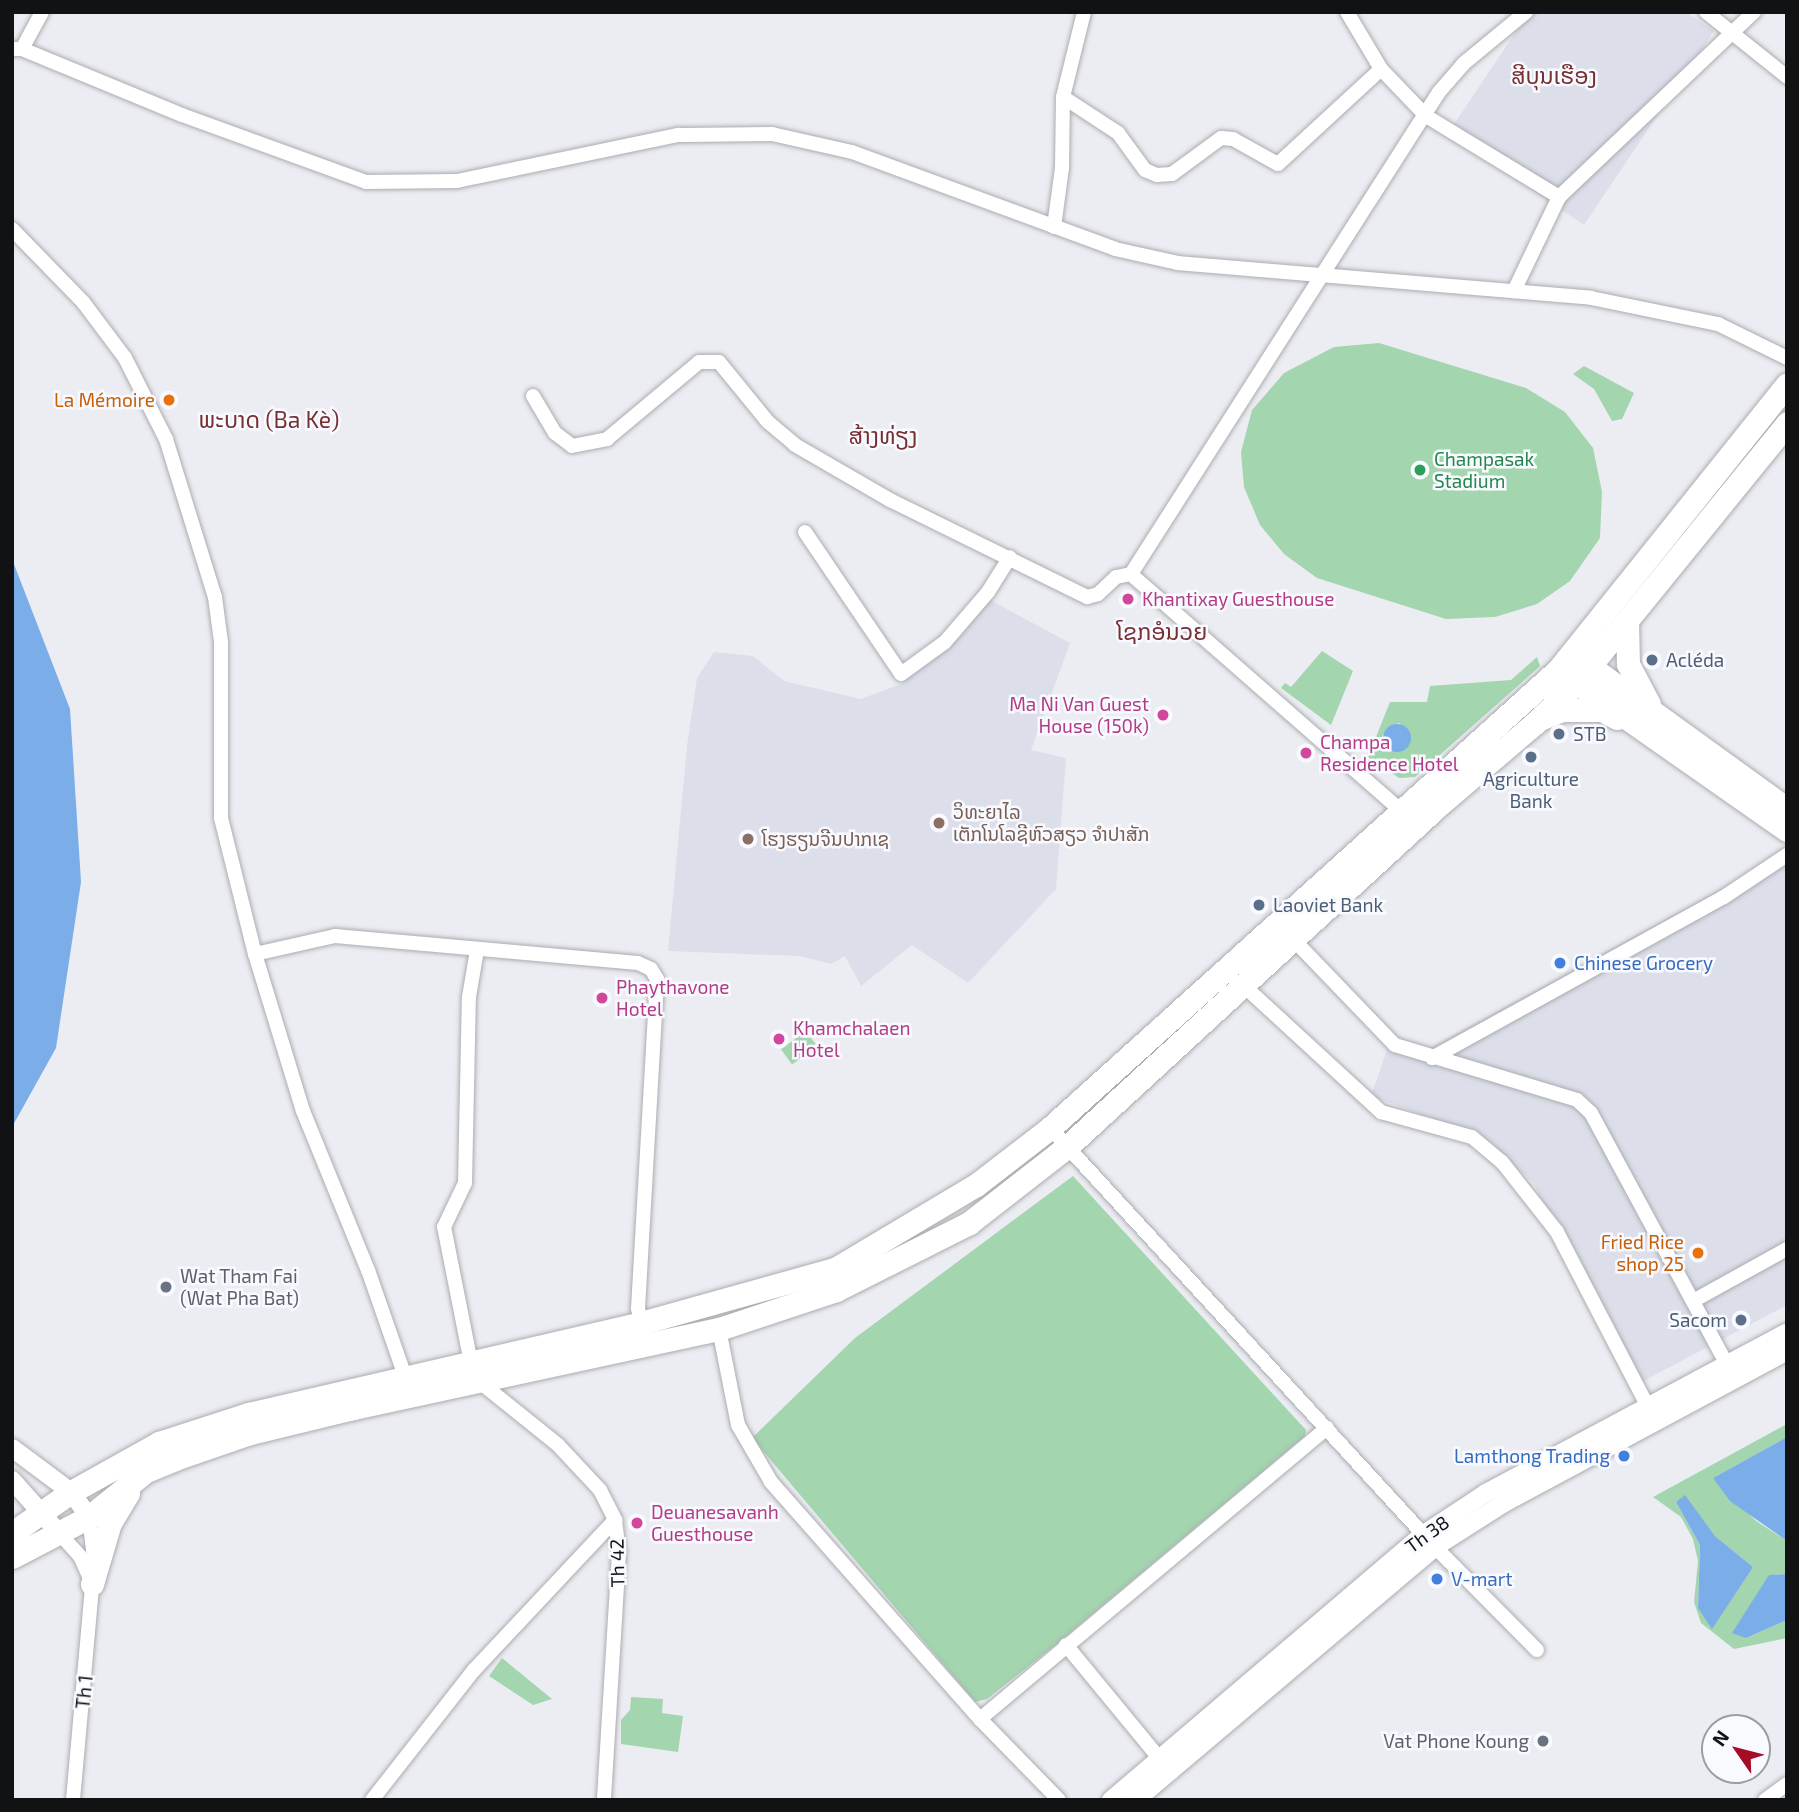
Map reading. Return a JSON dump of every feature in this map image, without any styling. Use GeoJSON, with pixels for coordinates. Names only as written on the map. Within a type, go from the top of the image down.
{"type":"FeatureCollection","features":[{"type":"Feature","properties":{"kind":"highway"},"geometry":{"type":"LineString","coordinates":[[476,1373],[641,1323],[835,1269],[976,1185],[1050,1128],[1285,931],[1416,827],[1539,719],[1574,668],[1787,384]]}},
{"type":"Feature","properties":{"kind":"highway"},"geometry":{"type":"LineString","coordinates":[[12,1533],[71,1492],[159,1443],[248,1413],[476,1373],[646,1347],[719,1329],[836,1290],[908,1257],[969,1223],[1068,1146],[1243,985],[1285,931],[1401,807],[1574,668],[1626,621],[1787,423]]}},
{"type":"Feature","properties":{"kind":"highway"},"geometry":{"type":"LineString","coordinates":[[1626,621],[1628,664],[1653,725]]}},
{"type":"Feature","properties":{"kind":"highway"},"geometry":{"type":"LineString","coordinates":[[1574,668],[1653,725],[1787,830]]}},
{"type":"Feature","properties":{"kind":"highway"},"geometry":{"type":"LineString","coordinates":[[1539,719],[1562,710],[1602,710],[1653,725],[1787,809]]}},
{"type":"Feature","properties":{"kind":"highway"},"geometry":{"type":"LineString","coordinates":[[12,1557],[61,1534],[89,1517],[146,1471],[250,1433],[409,1386]]}},
{"type":"Feature","properties":{"kind":"highway"},"geometry":{"type":"LineString","coordinates":[[92,1584],[110,1523],[146,1471]]}},
{"type":"Feature","properties":{"kind":"street"},"geometry":{"type":"LineString","coordinates":[[42,12],[17,49],[182,115],[366,182],[457,181],[678,135],[772,134],[852,152],[1115,249],[1178,263],[1591,298],[1718,324],[1787,358]]}},
{"type":"Feature","properties":{"kind":"street"},"geometry":{"type":"LineString","coordinates":[[1054,227],[1062,168],[1063,96],[1084,12]]}},
{"type":"Feature","properties":{"kind":"street"},"geometry":{"type":"LineString","coordinates":[[1347,12],[1381,69],[1426,116],[1559,197]]}},
{"type":"Feature","properties":{"kind":"street"},"geometry":{"type":"LineString","coordinates":[[1706,12],[1729,34],[1787,77]]}},
{"type":"Feature","properties":{"kind":"street"},"geometry":{"type":"LineString","coordinates":[[1514,291],[1559,197],[1754,12]]}},
{"type":"Feature","properties":{"kind":"street"},"geometry":{"type":"LineString","coordinates":[[533,396],[555,433],[572,446],[607,439],[699,362],[719,362],[768,422],[821,464],[1087,597],[1116,577],[1131,574],[1318,276],[1426,116],[1462,64],[1517,15]]}},
{"type":"Feature","properties":{"kind":"street"},"geometry":{"type":"LineString","coordinates":[[1063,96],[1118,133],[1145,170],[1157,176],[1172,174],[1221,138],[1233,139],[1278,164],[1381,69]]}},
{"type":"Feature","properties":{"kind":"street"},"geometry":{"type":"LineString","coordinates":[[12,229],[83,302],[125,358],[166,439],[184,491],[215,597],[221,642],[222,818],[255,954],[303,1111],[409,1386]]}},
{"type":"Feature","properties":{"kind":"street"},"geometry":{"type":"LineString","coordinates":[[805,532],[901,674],[945,642],[988,592],[1010,557]]}},
{"type":"Feature","properties":{"kind":"street"},"geometry":{"type":"LineString","coordinates":[[1131,574],[1401,807],[1416,827]]}},
{"type":"Feature","properties":{"kind":"street"},"geometry":{"type":"LineString","coordinates":[[1432,1058],[1724,897],[1787,855]]}},
{"type":"Feature","properties":{"kind":"street"},"geometry":{"type":"LineString","coordinates":[[1285,931],[1382,1035],[1395,1045],[1577,1100],[1591,1113],[1726,1363]]}},
{"type":"Feature","properties":{"kind":"street"},"geometry":{"type":"LineString","coordinates":[[255,954],[335,936],[638,963],[655,973],[641,1323],[646,1347]]}},
{"type":"Feature","properties":{"kind":"street"},"geometry":{"type":"LineString","coordinates":[[476,1373],[444,1227],[465,1182],[469,997],[477,950]]}},
{"type":"Feature","properties":{"kind":"street"},"geometry":{"type":"LineString","coordinates":[[1243,985],[1381,1112],[1472,1138],[1502,1162],[1557,1232],[1647,1405]]}},
{"type":"Feature","properties":{"kind":"street"},"geometry":{"type":"LineString","coordinates":[[1050,1128],[1429,1540],[1537,1650]]}},
{"type":"Feature","properties":{"kind":"street"},"geometry":{"type":"LineString","coordinates":[[1693,1301],[1787,1249]]}},
{"type":"Feature","properties":{"kind":"street"},"geometry":{"type":"LineString","coordinates":[[719,1329],[738,1425],[771,1482],[980,1719],[1059,1800]]}},
{"type":"Feature","properties":{"kind":"street","name":"Th 38"},"geometry":{"type":"LineString","coordinates":[[1111,1800],[1486,1493],[1787,1332]]}},
{"type":"Feature","properties":{"kind":"street","name":"Th 38"},"geometry":{"type":"LineString","coordinates":[[1136,1800],[1429,1540],[1787,1351]]}},
{"type":"Feature","properties":{"kind":"street","name":"Th 42"},"geometry":{"type":"LineString","coordinates":[[476,1373],[558,1445],[600,1490],[615,1520],[620,1553],[604,1800]]}},
{"type":"Feature","properties":{"kind":"street"},"geometry":{"type":"LineString","coordinates":[[980,1719],[1326,1427]]}},
{"type":"Feature","properties":{"kind":"street"},"geometry":{"type":"LineString","coordinates":[[12,1448],[71,1492],[89,1517]]}},
{"type":"Feature","properties":{"kind":"street"},"geometry":{"type":"LineString","coordinates":[[12,1480],[80,1556],[92,1584]]}},
{"type":"Feature","properties":{"kind":"street","name":"Th 1"},"geometry":{"type":"LineString","coordinates":[[73,1800],[95,1547],[89,1517]]}},
{"type":"Feature","properties":{"kind":"street"},"geometry":{"type":"LineString","coordinates":[[372,1800],[474,1670],[615,1520]]}},
{"type":"Feature","properties":{"kind":"street"},"geometry":{"type":"LineString","coordinates":[[1066,1645],[1160,1759]]}},
{"type":"Feature","properties":{"kind":"street"},"geometry":{"type":"LineString","coordinates":[[1765,1800],[1787,1784]]}},
{"type":"Feature","properties":{"kind":"shaded area"},"geometry":{"type":"Polygon","coordinates":[[[1529,12],[1686,12],[1714,31],[1584,225],[1448,133],[1529,12]]]}},
{"type":"Feature","properties":{"kind":"shaded area","name":"ວິທະຍາໄລ ເຕັກໂນໂລຊີຫົວສຽວ ຈຳປາສັກ"},"geometry":{"type":"Polygon","coordinates":[[[990,600],[1070,643],[1031,750],[1066,758],[1056,889],[968,983],[912,945],[861,986],[845,956],[831,964],[800,956],[668,951],[687,746],[697,678],[714,652],[753,656],[784,681],[861,699],[901,684],[949,645],[990,600]]]}},
{"type":"Feature","properties":{"kind":"shaded area"},"geometry":{"type":"Polygon","coordinates":[[[1787,853],[1787,1305],[1636,1385],[1533,1182],[1476,1134],[1371,1096],[1387,1050],[1411,1058],[1787,853]]]}},
{"type":"Feature","properties":{"kind":"green space","name":"Champasak Stadium"},"geometry":{"type":"Polygon","coordinates":[[[1379,343],[1526,388],[1565,412],[1593,448],[1602,492],[1600,538],[1570,581],[1537,604],[1495,617],[1446,619],[1317,578],[1284,554],[1260,525],[1244,487],[1241,452],[1252,410],[1284,373],[1334,347],[1379,343]]]}},
{"type":"Feature","properties":{"kind":"green space"},"geometry":{"type":"Polygon","coordinates":[[[1584,366],[1634,393],[1622,419],[1612,421],[1594,389],[1573,374],[1584,366]]]}},
{"type":"Feature","properties":{"kind":"green space"},"geometry":{"type":"Polygon","coordinates":[[[1322,651],[1353,671],[1331,725],[1281,688],[1285,683],[1291,687],[1322,651]]]}},
{"type":"Feature","properties":{"kind":"green space"},"geometry":{"type":"Polygon","coordinates":[[[1537,657],[1540,666],[1415,777],[1399,778],[1368,757],[1390,702],[1427,702],[1430,686],[1511,680],[1537,657]],[[1399,723],[1387,728],[1382,736],[1397,752],[1410,740],[1409,732],[1399,723]]]}},
{"type":"Feature","properties":{"kind":"green space"},"geometry":{"type":"Polygon","coordinates":[[[806,1031],[817,1046],[792,1065],[781,1049],[806,1031]]]}},
{"type":"Feature","properties":{"kind":"green space"},"geometry":{"type":"Polygon","coordinates":[[[1073,1176],[1306,1430],[1305,1436],[1058,1643],[987,1699],[975,1702],[752,1438],[855,1338],[1073,1176]]]}},
{"type":"Feature","properties":{"kind":"green space"},"geometry":{"type":"Polygon","coordinates":[[[1787,1424],[1787,1437],[1713,1478],[1756,1521],[1787,1541],[1787,1574],[1769,1575],[1746,1638],[1787,1620],[1787,1638],[1734,1649],[1701,1623],[1694,1602],[1698,1561],[1693,1539],[1681,1517],[1653,1497],[1787,1424]],[[1685,1496],[1676,1502],[1700,1545],[1698,1608],[1753,1567],[1715,1536],[1685,1496]]]}},
{"type":"Feature","properties":{"kind":"green space"},"geometry":{"type":"Polygon","coordinates":[[[502,1658],[552,1699],[533,1705],[489,1676],[502,1658]]]}},
{"type":"Feature","properties":{"kind":"green space"},"geometry":{"type":"Polygon","coordinates":[[[631,1697],[663,1699],[662,1713],[683,1716],[678,1752],[621,1744],[621,1720],[630,1710],[631,1697]]]}},
{"type":"Feature","properties":{"kind":"water"},"geometry":{"type":"Polygon","coordinates":[[[12,559],[70,709],[81,882],[56,1048],[12,1127],[12,559]]]}},
{"type":"Feature","properties":{"kind":"water"},"geometry":{"type":"Polygon","coordinates":[[[1397,724],[1407,728],[1411,738],[1407,748],[1397,752],[1387,748],[1383,738],[1387,728],[1397,724]]]}},
{"type":"Feature","properties":{"kind":"water"},"geometry":{"type":"Polygon","coordinates":[[[1787,1437],[1787,1541],[1730,1501],[1713,1478],[1787,1437]]]}},
{"type":"Feature","properties":{"kind":"water"},"geometry":{"type":"Polygon","coordinates":[[[1685,1495],[1715,1536],[1753,1567],[1712,1629],[1698,1608],[1700,1545],[1676,1502],[1685,1495]]]}},
{"type":"Feature","properties":{"kind":"water"},"geometry":{"type":"Polygon","coordinates":[[[1787,1574],[1787,1620],[1746,1638],[1732,1633],[1769,1575],[1787,1574]]]}},
{"type":"Feature","properties":{"kind":"place","name":"La Mémoire"},"geometry":{"type":"Point","coordinates":[169,400]}},
{"type":"Feature","properties":{"kind":"place","name":"Champasak Stadium"},"geometry":{"type":"Point","coordinates":[1420,470]}},
{"type":"Feature","properties":{"kind":"place","name":"Khantixay Guesthouse"},"geometry":{"type":"Point","coordinates":[1128,599]}},
{"type":"Feature","properties":{"kind":"place","name":"Acléda"},"geometry":{"type":"Point","coordinates":[1652,660]}},
{"type":"Feature","properties":{"kind":"place","name":"Ma Ni Van Guest House (150k)"},"geometry":{"type":"Point","coordinates":[1163,715]}},
{"type":"Feature","properties":{"kind":"place","name":"STB"},"geometry":{"type":"Point","coordinates":[1559,734]}},
{"type":"Feature","properties":{"kind":"place","name":"Champa Residence Hotel"},"geometry":{"type":"Point","coordinates":[1306,753]}},
{"type":"Feature","properties":{"kind":"place","name":"Agriculture Bank"},"geometry":{"type":"Point","coordinates":[1531,757]}},
{"type":"Feature","properties":{"kind":"place","name":"ວິທະຍາໄລ ເຕັກໂນໂລຊີຫົວສຽວ ຈຳປາສັກ"},"geometry":{"type":"Point","coordinates":[939,823]}},
{"type":"Feature","properties":{"kind":"place","name":"ໂຮງຮຽນຈີນປາກເຊ"},"geometry":{"type":"Point","coordinates":[748,839]}},
{"type":"Feature","properties":{"kind":"place","name":"Laoviet Bank"},"geometry":{"type":"Point","coordinates":[1259,905]}},
{"type":"Feature","properties":{"kind":"place","name":"Chinese Grocery"},"geometry":{"type":"Point","coordinates":[1560,963]}},
{"type":"Feature","properties":{"kind":"place","name":"Phaythavone Hotel"},"geometry":{"type":"Point","coordinates":[602,998]}},
{"type":"Feature","properties":{"kind":"place","name":"Khamchalaen Hotel"},"geometry":{"type":"Point","coordinates":[779,1039]}},
{"type":"Feature","properties":{"kind":"place","name":"Fried Rice shop 25"},"geometry":{"type":"Point","coordinates":[1698,1253]}},
{"type":"Feature","properties":{"kind":"place","name":"Wat Tham Fai (Wat Pha Bat)"},"geometry":{"type":"Point","coordinates":[166,1287]}},
{"type":"Feature","properties":{"kind":"place","name":"Sacom"},"geometry":{"type":"Point","coordinates":[1741,1320]}},
{"type":"Feature","properties":{"kind":"place","name":"Lamthong Trading"},"geometry":{"type":"Point","coordinates":[1624,1456]}},
{"type":"Feature","properties":{"kind":"place","name":"Deuanesavanh Guesthouse"},"geometry":{"type":"Point","coordinates":[637,1523]}},
{"type":"Feature","properties":{"kind":"place","name":"V-mart"},"geometry":{"type":"Point","coordinates":[1437,1579]}},
{"type":"Feature","properties":{"kind":"place","name":"Vat Phone Koung"},"geometry":{"type":"Point","coordinates":[1543,1741]}},
{"type":"Feature","properties":{"kind":"district","name":"ສີບຸນເຮືອງ"},"geometry":{"type":"Point","coordinates":[1554,75]}},
{"type":"Feature","properties":{"kind":"district","name":"ພະບາດ (Ba Kè)"},"geometry":{"type":"Point","coordinates":[269,419]}},
{"type":"Feature","properties":{"kind":"district","name":"ສ້າງທ່ຽງ"},"geometry":{"type":"Point","coordinates":[883,435]}},
{"type":"Feature","properties":{"kind":"district","name":"ໂຊກອໍນວຍ"},"geometry":{"type":"Point","coordinates":[1162,631]}}]}
